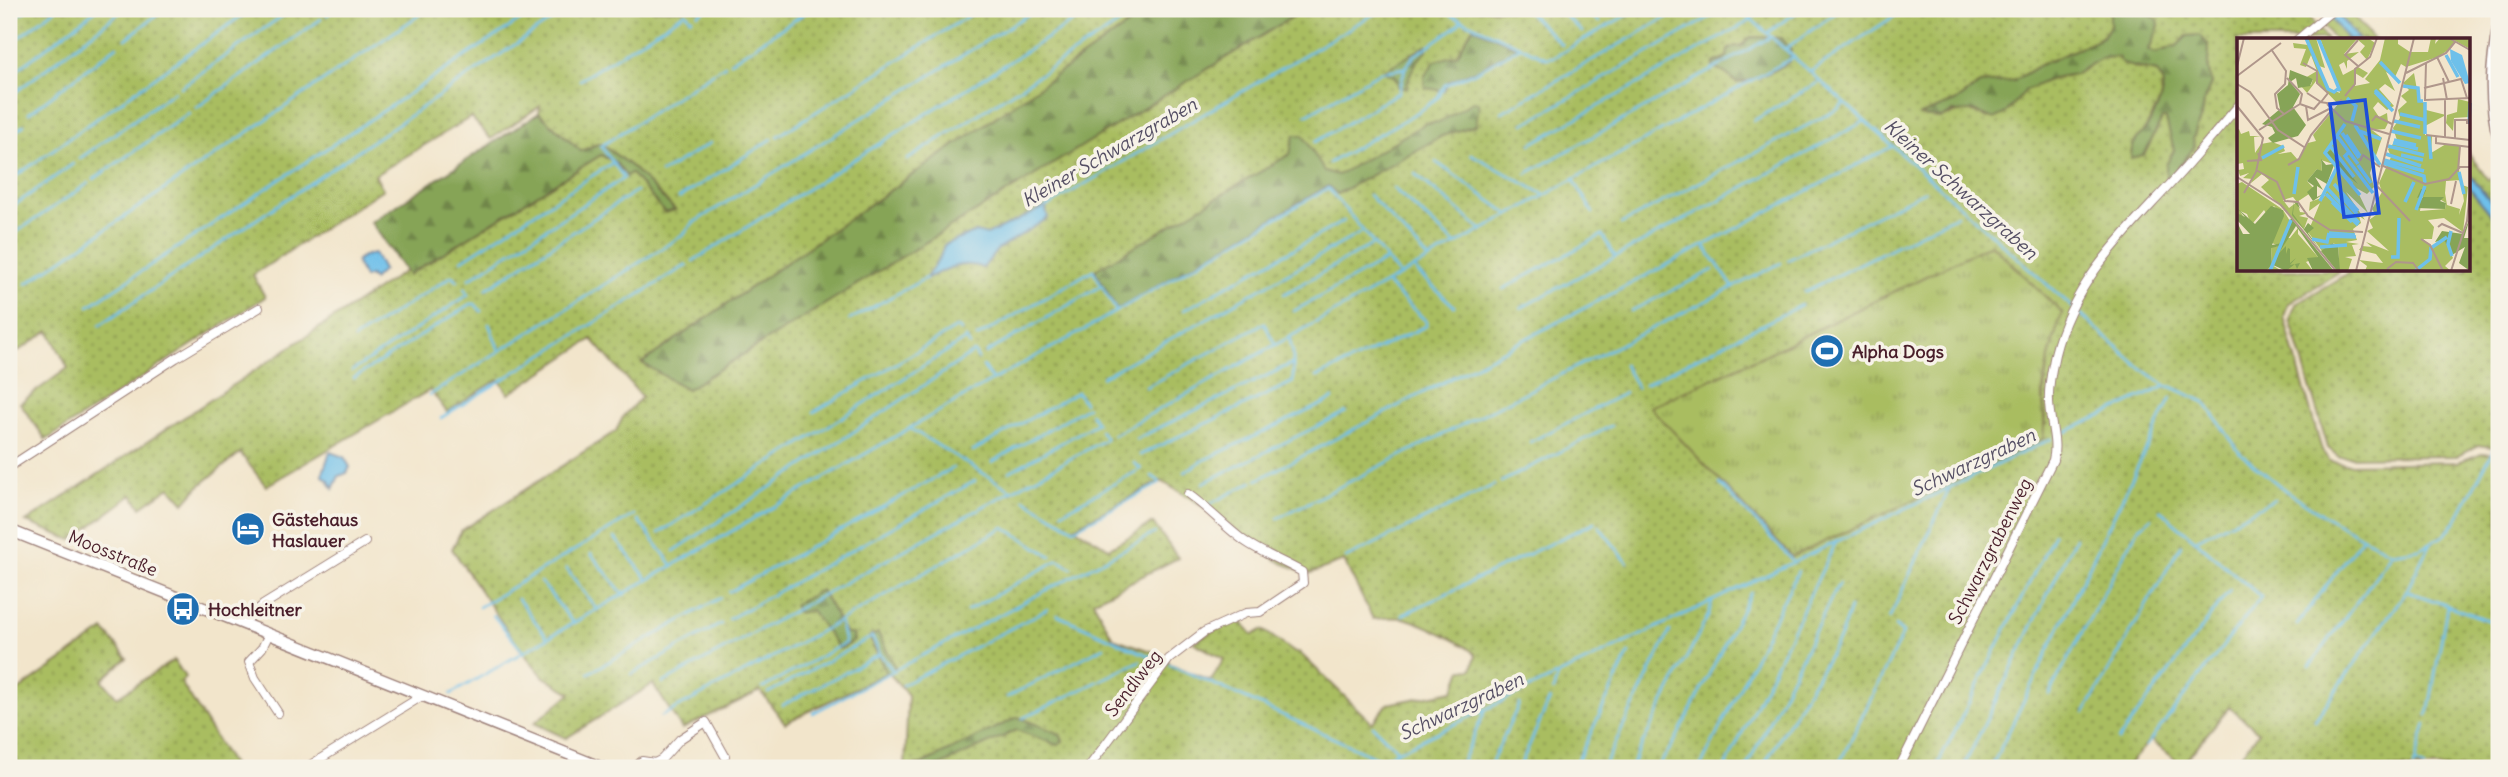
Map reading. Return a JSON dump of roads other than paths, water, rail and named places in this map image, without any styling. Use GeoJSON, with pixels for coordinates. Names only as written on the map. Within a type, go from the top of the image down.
{"type":"FeatureCollection","features":[{"type":"Feature","properties":{"kind":"street"},"geometry":{"type":"LineString","coordinates":[[2299,38],[2334,9]]}},
{"type":"Feature","properties":{"kind":"street"},"geometry":{"type":"LineString","coordinates":[[2499,24],[2491,72],[2493,108],[2499,140]]}},
{"type":"Feature","properties":{"kind":"street","name":"Schwarzgrabenweg"},"geometry":{"type":"LineString","coordinates":[[1899,768],[2049,469],[2054,454],[2048,390],[2056,353],[2074,302],[2120,237],[2237,107]]}},
{"type":"Feature","properties":{"kind":"street"},"geometry":{"type":"LineString","coordinates":[[9,467],[176,358],[260,308]]}},
{"type":"Feature","properties":{"kind":"street","name":"Sendlweg"},"geometry":{"type":"LineString","coordinates":[[1088,768],[1169,659],[1204,632],[1246,613],[1260,612],[1303,583],[1302,572],[1247,542],[1188,494]]}},
{"type":"Feature","properties":{"kind":"street","name":"Moosstraße"},"geometry":{"type":"LineString","coordinates":[[9,530],[603,768]]}},
{"type":"Feature","properties":{"kind":"street"},"geometry":{"type":"LineString","coordinates":[[243,624],[263,605],[365,542]]}},
{"type":"Feature","properties":{"kind":"street"},"geometry":{"type":"LineString","coordinates":[[268,634],[262,648],[249,662],[255,678],[278,713]]}},
{"type":"Feature","properties":{"kind":"street"},"geometry":{"type":"LineString","coordinates":[[312,764],[422,696]]}},
{"type":"Feature","properties":{"kind":"street"},"geometry":{"type":"LineString","coordinates":[[634,768],[642,761],[655,763],[662,759],[680,739],[706,722],[725,756]]}},
{"type":"Feature","properties":{"kind":"water"},"geometry":{"type":"Polygon","coordinates":[[[2323,9],[2333,9],[2357,38],[2346,38],[2323,9]]]}},
{"type":"Feature","properties":{"kind":"water"},"geometry":{"type":"Polygon","coordinates":[[[2470,175],[2499,211],[2499,224],[2470,188],[2470,175]]]}},
{"type":"Feature","properties":{"kind":"water"},"geometry":{"type":"Polygon","coordinates":[[[1047,206],[1048,218],[997,250],[983,268],[960,265],[925,279],[940,257],[944,245],[976,232],[987,235],[1047,206]]]}},
{"type":"Feature","properties":{"kind":"water"},"geometry":{"type":"Polygon","coordinates":[[[374,253],[383,270],[373,280],[370,276],[364,278],[356,262],[361,257],[374,253]]]}},
{"type":"Feature","properties":{"kind":"water"},"geometry":{"type":"Polygon","coordinates":[[[330,452],[344,457],[350,467],[347,473],[339,476],[333,489],[322,475],[330,452]]]}},
{"type":"Feature","properties":{"kind":"waterway"},"geometry":{"type":"LineString","coordinates":[[9,22],[27,9]]}},
{"type":"Feature","properties":{"kind":"waterway"},"geometry":{"type":"LineString","coordinates":[[9,45],[56,9]]}},
{"type":"Feature","properties":{"kind":"waterway"},"geometry":{"type":"LineString","coordinates":[[9,76],[97,9]]}},
{"type":"Feature","properties":{"kind":"waterway"},"geometry":{"type":"LineString","coordinates":[[9,97],[124,9]]}},
{"type":"Feature","properties":{"kind":"waterway"},"geometry":{"type":"LineString","coordinates":[[126,39],[164,9]]}},
{"type":"Feature","properties":{"kind":"waterway"},"geometry":{"type":"LineString","coordinates":[[9,181],[251,9]]}},
{"type":"Feature","properties":{"kind":"waterway"},"geometry":{"type":"LineString","coordinates":[[181,87],[292,9]]}},
{"type":"Feature","properties":{"kind":"waterway"},"geometry":{"type":"LineString","coordinates":[[327,15],[335,9]]}},
{"type":"Feature","properties":{"kind":"waterway"},"geometry":{"type":"LineString","coordinates":[[26,284],[428,9]]}},
{"type":"Feature","properties":{"kind":"waterway"},"geometry":{"type":"LineString","coordinates":[[89,306],[537,9]]}},
{"type":"Feature","properties":{"kind":"waterway"},"geometry":{"type":"LineString","coordinates":[[100,325],[568,9]]}},
{"type":"Feature","properties":{"kind":"waterway"},"geometry":{"type":"LineString","coordinates":[[698,14],[706,9]]}},
{"type":"Feature","properties":{"kind":"waterway"},"geometry":{"type":"LineString","coordinates":[[730,62],[811,9]]}},
{"type":"Feature","properties":{"kind":"waterway"},"geometry":{"type":"LineString","coordinates":[[778,136],[979,9]]}},
{"type":"Feature","properties":{"kind":"waterway"},"geometry":{"type":"LineString","coordinates":[[430,395],[683,235],[693,223],[1037,9]]}},
{"type":"Feature","properties":{"kind":"waterway"},"geometry":{"type":"LineString","coordinates":[[693,261],[1093,9]]}},
{"type":"Feature","properties":{"kind":"waterway","name":"Kleiner Schwarzgraben"},"geometry":{"type":"LineString","coordinates":[[1046,207],[1382,9]]}},
{"type":"Feature","properties":{"kind":"waterway"},"geometry":{"type":"LineString","coordinates":[[1525,9],[1562,45]]}},
{"type":"Feature","properties":{"kind":"waterway"},"geometry":{"type":"LineString","coordinates":[[1558,9],[1582,32]]}},
{"type":"Feature","properties":{"kind":"waterway"},"geometry":{"type":"LineString","coordinates":[[1585,9],[1599,22]]}},
{"type":"Feature","properties":{"kind":"waterway"},"geometry":{"type":"LineString","coordinates":[[1451,15],[1546,58],[1554,57],[1637,9]]}},
{"type":"Feature","properties":{"kind":"waterway"},"geometry":{"type":"LineString","coordinates":[[1502,112],[1681,9]]}},
{"type":"Feature","properties":{"kind":"waterway"},"geometry":{"type":"LineString","coordinates":[[1524,124],[1724,9]]}},
{"type":"Feature","properties":{"kind":"waterway","name":"Kleiner Schwarzgraben"},"geometry":{"type":"LineString","coordinates":[[1740,9],[2137,365],[2165,385]]}},
{"type":"Feature","properties":{"kind":"waterway"},"geometry":{"type":"LineString","coordinates":[[1531,144],[1746,23],[1762,9]]}},
{"type":"Feature","properties":{"kind":"waterway"},"geometry":{"type":"LineString","coordinates":[[1767,33],[1801,9]]}},
{"type":"Feature","properties":{"kind":"waterway"},"geometry":{"type":"LineString","coordinates":[[1785,49],[1841,9]]}},
{"type":"Feature","properties":{"kind":"waterway"},"geometry":{"type":"LineString","coordinates":[[1810,72],[1905,9]]}},
{"type":"Feature","properties":{"kind":"waterway"},"geometry":{"type":"LineString","coordinates":[[580,80],[686,12],[692,18]]}},
{"type":"Feature","properties":{"kind":"waterway"},"geometry":{"type":"LineString","coordinates":[[907,160],[1134,14]]}},
{"type":"Feature","properties":{"kind":"waterway"},"geometry":{"type":"LineString","coordinates":[[196,108],[321,19]]}},
{"type":"Feature","properties":{"kind":"waterway"},"geometry":{"type":"LineString","coordinates":[[1315,142],[1399,92],[1405,68],[1414,56],[1462,20]]}},
{"type":"Feature","properties":{"kind":"waterway"},"geometry":{"type":"LineString","coordinates":[[1526,174],[1771,37]]}},
{"type":"Feature","properties":{"kind":"waterway"},"geometry":{"type":"LineString","coordinates":[[29,113],[117,46]]}},
{"type":"Feature","properties":{"kind":"waterway"},"geometry":{"type":"LineString","coordinates":[[1329,163],[1423,109],[1438,97],[1445,85],[1520,47]]}},
{"type":"Feature","properties":{"kind":"waterway"},"geometry":{"type":"LineString","coordinates":[[1113,435],[1794,57]]}},
{"type":"Feature","properties":{"kind":"waterway"},"geometry":{"type":"LineString","coordinates":[[469,279],[624,178],[601,146],[725,65]]}},
{"type":"Feature","properties":{"kind":"waterway"},"geometry":{"type":"LineString","coordinates":[[1306,115],[1380,72],[1405,68]]}},
{"type":"Feature","properties":{"kind":"waterway"},"geometry":{"type":"LineString","coordinates":[[1753,121],[1819,82]]}},
{"type":"Feature","properties":{"kind":"waterway"},"geometry":{"type":"LineString","coordinates":[[79,159],[175,91]]}},
{"type":"Feature","properties":{"kind":"waterway"},"geometry":{"type":"LineString","coordinates":[[1621,224],[1845,103]]}},
{"type":"Feature","properties":{"kind":"waterway"},"geometry":{"type":"LineString","coordinates":[[94,179],[189,113]]}},
{"type":"Feature","properties":{"kind":"waterway"},"geometry":{"type":"LineString","coordinates":[[1521,308],[1865,121]]}},
{"type":"Feature","properties":{"kind":"waterway"},"geometry":{"type":"LineString","coordinates":[[9,136],[24,125]]}},
{"type":"Feature","properties":{"kind":"waterway"},"geometry":{"type":"LineString","coordinates":[[679,198],[772,139]]}},
{"type":"Feature","properties":{"kind":"waterway"},"geometry":{"type":"LineString","coordinates":[[661,173],[710,143]]}},
{"type":"Feature","properties":{"kind":"waterway"},"geometry":{"type":"LineString","coordinates":[[1257,480],[1893,146]]}},
{"type":"Feature","properties":{"kind":"waterway"},"geometry":{"type":"LineString","coordinates":[[1471,154],[1545,195]]}},
{"type":"Feature","properties":{"kind":"waterway"},"geometry":{"type":"LineString","coordinates":[[1436,162],[1510,215]]}},
{"type":"Feature","properties":{"kind":"waterway"},"geometry":{"type":"LineString","coordinates":[[462,260],[612,163]]}},
{"type":"Feature","properties":{"kind":"waterway"},"geometry":{"type":"LineString","coordinates":[[9,209],[73,164]]}},
{"type":"Feature","properties":{"kind":"waterway"},"geometry":{"type":"LineString","coordinates":[[1415,174],[1482,230]]}},
{"type":"Feature","properties":{"kind":"waterway"},"geometry":{"type":"LineString","coordinates":[[1574,180],[1593,213]]}},
{"type":"Feature","properties":{"kind":"waterway"},"geometry":{"type":"LineString","coordinates":[[9,237],[89,183]]}},
{"type":"Feature","properties":{"kind":"waterway"},"geometry":{"type":"LineString","coordinates":[[451,694],[1328,188],[1400,276]]}},
{"type":"Feature","properties":{"kind":"waterway"},"geometry":{"type":"LineString","coordinates":[[1393,188],[1455,244]]}},
{"type":"Feature","properties":{"kind":"waterway"},"geometry":{"type":"LineString","coordinates":[[486,289],[636,191]]}},
{"type":"Feature","properties":{"kind":"waterway"},"geometry":{"type":"LineString","coordinates":[[1788,260],[1925,191]]}},
{"type":"Feature","properties":{"kind":"waterway"},"geometry":{"type":"LineString","coordinates":[[1369,195],[1429,259]]}},
{"type":"Feature","properties":{"kind":"waterway"},"geometry":{"type":"LineString","coordinates":[[1804,292],[1957,215]]}},
{"type":"Feature","properties":{"kind":"waterway"},"geometry":{"type":"LineString","coordinates":[[1184,310],[1344,221]]}},
{"type":"Feature","properties":{"kind":"waterway"},"geometry":{"type":"LineString","coordinates":[[1102,377],[1362,232]]}},
{"type":"Feature","properties":{"kind":"waterway"},"geometry":{"type":"LineString","coordinates":[[1503,289],[1602,235],[1615,256]]}},
{"type":"Feature","properties":{"kind":"waterway"},"geometry":{"type":"LineString","coordinates":[[1284,294],[1373,244]]}},
{"type":"Feature","properties":{"kind":"waterway"},"geometry":{"type":"LineString","coordinates":[[1704,245],[1733,287]]}},
{"type":"Feature","properties":{"kind":"waterway"},"geometry":{"type":"LineString","coordinates":[[1294,311],[1386,260]]}},
{"type":"Feature","properties":{"kind":"waterway"},"geometry":{"type":"LineString","coordinates":[[1278,518],[1781,263]]}},
{"type":"Feature","properties":{"kind":"waterway"},"geometry":{"type":"LineString","coordinates":[[441,418],[687,265]]}},
{"type":"Feature","properties":{"kind":"waterway"},"geometry":{"type":"LineString","coordinates":[[1415,268],[1454,306]]}},
{"type":"Feature","properties":{"kind":"waterway"},"geometry":{"type":"LineString","coordinates":[[977,337],[1093,270],[1116,311]]}},
{"type":"Feature","properties":{"kind":"waterway"},"geometry":{"type":"LineString","coordinates":[[1631,311],[1713,270]]}},
{"type":"Feature","properties":{"kind":"waterway"},"geometry":{"type":"LineString","coordinates":[[354,339],[452,276],[458,281]]}},
{"type":"Feature","properties":{"kind":"waterway","name":"Kleiner Schwarzgraben"},"geometry":{"type":"LineString","coordinates":[[849,320],[926,278]]}},
{"type":"Feature","properties":{"kind":"waterway"},"geometry":{"type":"LineString","coordinates":[[1317,377],[1426,326],[1426,321],[1387,284]]}},
{"type":"Feature","properties":{"kind":"waterway"},"geometry":{"type":"LineString","coordinates":[[986,353],[1101,286]]}},
{"type":"Feature","properties":{"kind":"waterway"},"geometry":{"type":"LineString","coordinates":[[352,371],[468,295],[464,288]]}},
{"type":"Feature","properties":{"kind":"waterway"},"geometry":{"type":"LineString","coordinates":[[354,378],[471,304],[475,304],[481,311]]}},
{"type":"Feature","properties":{"kind":"waterway"},"geometry":{"type":"LineString","coordinates":[[1645,384],[1801,305]]}},
{"type":"Feature","properties":{"kind":"waterway"},"geometry":{"type":"LineString","coordinates":[[1146,387],[1264,323],[1275,344]]}},
{"type":"Feature","properties":{"kind":"waterway"},"geometry":{"type":"LineString","coordinates":[[489,324],[499,350]]}},
{"type":"Feature","properties":{"kind":"waterway"},"geometry":{"type":"LineString","coordinates":[[814,412],[958,327],[961,331]]}},
{"type":"Feature","properties":{"kind":"waterway"},"geometry":{"type":"LineString","coordinates":[[965,337],[970,346]]}},
{"type":"Feature","properties":{"kind":"waterway"},"geometry":{"type":"LineString","coordinates":[[1140,455],[1293,382],[1293,353],[1289,337]]}},
{"type":"Feature","properties":{"kind":"waterway"},"geometry":{"type":"LineString","coordinates":[[659,533],[966,339]]}},
{"type":"Feature","properties":{"kind":"waterway"},"geometry":{"type":"LineString","coordinates":[[674,551],[974,352],[978,359]]}},
{"type":"Feature","properties":{"kind":"waterway"},"geometry":{"type":"LineString","coordinates":[[1136,439],[1293,363]]}},
{"type":"Feature","properties":{"kind":"waterway"},"geometry":{"type":"LineString","coordinates":[[1624,365],[1637,388]]}},
{"type":"Feature","properties":{"kind":"waterway"},"geometry":{"type":"LineString","coordinates":[[983,366],[992,380]]}},
{"type":"Feature","properties":{"kind":"waterway","name":"Schwarzgraben"},"geometry":{"type":"LineString","coordinates":[[2057,436],[2166,386],[2172,387],[2205,402],[2241,454],[2286,491],[2391,553],[2419,549],[2445,535],[2457,519],[2499,439]]}},
{"type":"Feature","properties":{"kind":"waterway"},"geometry":{"type":"LineString","coordinates":[[973,451],[1077,392],[1084,403]]}},
{"type":"Feature","properties":{"kind":"waterway"},"geometry":{"type":"LineString","coordinates":[[1530,442],[1625,393]]}},
{"type":"Feature","properties":{"kind":"waterway"},"geometry":{"type":"LineString","coordinates":[[1991,768],[2171,398]]}},
{"type":"Feature","properties":{"kind":"waterway"},"geometry":{"type":"LineString","coordinates":[[1185,472],[1200,462],[1333,399]]}},
{"type":"Feature","properties":{"kind":"waterway"},"geometry":{"type":"LineString","coordinates":[[992,462],[1087,407]]}},
{"type":"Feature","properties":{"kind":"waterway"},"geometry":{"type":"LineString","coordinates":[[1203,483],[1346,412]]}},
{"type":"Feature","properties":{"kind":"waterway"},"geometry":{"type":"LineString","coordinates":[[1009,472],[1097,423],[1090,413]]}},
{"type":"Feature","properties":{"kind":"waterway"},"geometry":{"type":"LineString","coordinates":[[1501,482],[1611,426]]}},
{"type":"Feature","properties":{"kind":"waterway"},"geometry":{"type":"LineString","coordinates":[[911,429],[1012,491]]}},
{"type":"Feature","properties":{"kind":"waterway"},"geometry":{"type":"LineString","coordinates":[[663,683],[1106,439],[1100,430]]}},
{"type":"Feature","properties":{"kind":"waterway","name":"Schwarzgraben"},"geometry":{"type":"LineString","coordinates":[[1363,768],[2051,439]]}},
{"type":"Feature","properties":{"kind":"waterway"},"geometry":{"type":"LineString","coordinates":[[1062,512],[1141,469],[1134,463]]}},
{"type":"Feature","properties":{"kind":"waterway"},"geometry":{"type":"LineString","coordinates":[[729,592],[953,468]]}},
{"type":"Feature","properties":{"kind":"waterway"},"geometry":{"type":"LineString","coordinates":[[1024,499],[1074,529],[1159,484],[1152,476]]}},
{"type":"Feature","properties":{"kind":"waterway"},"geometry":{"type":"LineString","coordinates":[[729,619],[975,481]]}},
{"type":"Feature","properties":{"kind":"waterway"},"geometry":{"type":"LineString","coordinates":[[1210,504],[1252,482]]}},
{"type":"Feature","properties":{"kind":"waterway"},"geometry":{"type":"LineString","coordinates":[[1720,484],[1792,560]]}},
{"type":"Feature","properties":{"kind":"waterway"},"geometry":{"type":"LineString","coordinates":[[1346,558],[1494,485]]}},
{"type":"Feature","properties":{"kind":"waterway"},"geometry":{"type":"LineString","coordinates":[[1889,619],[1950,487]]}},
{"type":"Feature","properties":{"kind":"waterway"},"geometry":{"type":"LineString","coordinates":[[2196,540],[2275,499]]}},
{"type":"Feature","properties":{"kind":"waterway"},"geometry":{"type":"LineString","coordinates":[[2146,746],[2261,597],[2160,510]]}},
{"type":"Feature","properties":{"kind":"waterway"},"geometry":{"type":"LineString","coordinates":[[479,607],[634,515]]}},
{"type":"Feature","properties":{"kind":"waterway"},"geometry":{"type":"LineString","coordinates":[[2049,694],[2138,529],[2151,518]]}},
{"type":"Feature","properties":{"kind":"waterway"},"geometry":{"type":"LineString","coordinates":[[638,520],[673,566]]}},
{"type":"Feature","properties":{"kind":"waterway"},"geometry":{"type":"LineString","coordinates":[[1402,615],[1595,522]]}},
{"type":"Feature","properties":{"kind":"waterway"},"geometry":{"type":"LineString","coordinates":[[1599,526],[1627,562]]}},
{"type":"Feature","properties":{"kind":"waterway"},"geometry":{"type":"LineString","coordinates":[[662,716],[840,621],[1004,527],[1051,556]]}},
{"type":"Feature","properties":{"kind":"waterway"},"geometry":{"type":"LineString","coordinates":[[813,713],[1155,533]]}},
{"type":"Feature","properties":{"kind":"waterway"},"geometry":{"type":"LineString","coordinates":[[1936,768],[2054,534]]}},
{"type":"Feature","properties":{"kind":"waterway"},"geometry":{"type":"LineString","coordinates":[[615,538],[648,580]]}},
{"type":"Feature","properties":{"kind":"waterway"},"geometry":{"type":"LineString","coordinates":[[1963,768],[2075,538]]}},
{"type":"Feature","properties":{"kind":"waterway"},"geometry":{"type":"LineString","coordinates":[[2297,625],[2362,538]]}},
{"type":"Feature","properties":{"kind":"waterway"},"geometry":{"type":"LineString","coordinates":[[1725,768],[1837,540]]}},
{"type":"Feature","properties":{"kind":"waterway"},"geometry":{"type":"LineString","coordinates":[[2085,712],[2181,545]]}},
{"type":"Feature","properties":{"kind":"waterway"},"geometry":{"type":"LineString","coordinates":[[2315,720],[2407,590],[2429,545]]}},
{"type":"Feature","properties":{"kind":"waterway"},"geometry":{"type":"LineString","coordinates":[[2310,666],[2391,553]]}},
{"type":"Feature","properties":{"kind":"waterway"},"geometry":{"type":"LineString","coordinates":[[591,554],[624,595]]}},
{"type":"Feature","properties":{"kind":"waterway"},"geometry":{"type":"LineString","coordinates":[[967,611],[1058,560],[1072,568]]}},
{"type":"Feature","properties":{"kind":"waterway"},"geometry":{"type":"LineString","coordinates":[[566,568],[597,610]]}},
{"type":"Feature","properties":{"kind":"waterway"},"geometry":{"type":"LineString","coordinates":[[1700,768],[1798,571]]}},
{"type":"Feature","properties":{"kind":"waterway"},"geometry":{"type":"LineString","coordinates":[[541,582],[573,623]]}},
{"type":"Feature","properties":{"kind":"waterway"},"geometry":{"type":"LineString","coordinates":[[1746,768],[1839,583]]}},
{"type":"Feature","properties":{"kind":"waterway"},"geometry":{"type":"LineString","coordinates":[[2118,740],[2230,590]]}},
{"type":"Feature","properties":{"kind":"waterway"},"geometry":{"type":"LineString","coordinates":[[2407,591],[2499,624]]}},
{"type":"Feature","properties":{"kind":"waterway"},"geometry":{"type":"LineString","coordinates":[[1657,768],[1675,741],[1751,592]]}},
{"type":"Feature","properties":{"kind":"waterway"},"geometry":{"type":"LineString","coordinates":[[589,673],[720,598]]}},
{"type":"Feature","properties":{"kind":"waterway"},"geometry":{"type":"LineString","coordinates":[[518,599],[548,638]]}},
{"type":"Feature","properties":{"kind":"waterway"},"geometry":{"type":"LineString","coordinates":[[1630,768],[1708,616],[1712,602]]}},
{"type":"Feature","properties":{"kind":"waterway"},"geometry":{"type":"LineString","coordinates":[[2428,715],[2447,606]]}},
{"type":"Feature","properties":{"kind":"waterway"},"geometry":{"type":"LineString","coordinates":[[1762,768],[1840,637],[1850,608]]}},
{"type":"Feature","properties":{"kind":"waterway"},"geometry":{"type":"LineString","coordinates":[[902,685],[1048,609]]}},
{"type":"Feature","properties":{"kind":"waterway"},"geometry":{"type":"LineString","coordinates":[[493,615],[524,653]]}},
{"type":"Feature","properties":{"kind":"waterway","name":"Schwarzgraben"},"geometry":{"type":"LineString","coordinates":[[1057,615],[1163,662]]}},
{"type":"Feature","properties":{"kind":"waterway"},"geometry":{"type":"LineString","coordinates":[[763,688],[845,643],[840,621]]}},
{"type":"Feature","properties":{"kind":"waterway"},"geometry":{"type":"LineString","coordinates":[[632,674],[721,624]]}},
{"type":"Feature","properties":{"kind":"waterway"},"geometry":{"type":"LineString","coordinates":[[1837,768],[1903,633],[1895,626]]}},
{"type":"Feature","properties":{"kind":"waterway"},"geometry":{"type":"LineString","coordinates":[[1603,768],[1670,631]]}},
{"type":"Feature","properties":{"kind":"waterway"},"geometry":{"type":"LineString","coordinates":[[768,693],[872,637],[880,654]]}},
{"type":"Feature","properties":{"kind":"waterway"},"geometry":{"type":"LineString","coordinates":[[1007,697],[1104,647]]}},
{"type":"Feature","properties":{"kind":"waterway"},"geometry":{"type":"LineString","coordinates":[[1574,768],[1629,653]]}},
{"type":"Feature","properties":{"kind":"waterway"},"geometry":{"type":"LineString","coordinates":[[783,705],[880,654],[894,672]]}},
{"type":"Feature","properties":{"kind":"waterway"},"geometry":{"type":"LineString","coordinates":[[1023,718],[1140,661]]}},
{"type":"Feature","properties":{"kind":"waterway","name":"Schwarzgraben"},"geometry":{"type":"LineString","coordinates":[[1169,664],[1380,759]]}},
{"type":"Feature","properties":{"kind":"waterway"},"geometry":{"type":"LineString","coordinates":[[1553,691],[1558,675]]}},
{"type":"Feature","properties":{"kind":"waterway"},"geometry":{"type":"LineString","coordinates":[[1519,768],[1550,699]]}},
{"type":"Feature","properties":{"kind":"waterway"},"geometry":{"type":"LineString","coordinates":[[1489,768],[1519,704]]}},
{"type":"Feature","properties":{"kind":"waterway"},"geometry":{"type":"LineString","coordinates":[[1459,768],[1485,711]]}},
{"type":"Feature","properties":{"kind":"waterway"},"geometry":{"type":"LineString","coordinates":[[2414,767],[2426,724]]}},
{"type":"Feature","properties":{"kind":"waterway"},"geometry":{"type":"LineString","coordinates":[[1373,726],[1398,751]]}},
{"type":"Feature","properties":{"kind":"waterway"},"geometry":{"type":"LineString","coordinates":[[2497,768],[2499,762]]}},
{"type":"Feature","properties":{"kind":"waterway"},"geometry":{"type":"LineString","coordinates":[[2416,763],[2424,767]]}},
{"type":"Feature","properties":{"kind":"place","name":"Alpha Dogs"},"geometry":{"type":"Point","coordinates":[1827,351]}},
{"type":"Feature","properties":{"kind":"place","name":"Gästehaus Haslauer"},"geometry":{"type":"Point","coordinates":[248,529]}},
{"type":"Feature","properties":{"kind":"place","name":"Hochleitner"},"geometry":{"type":"Point","coordinates":[183,609]}}]}
